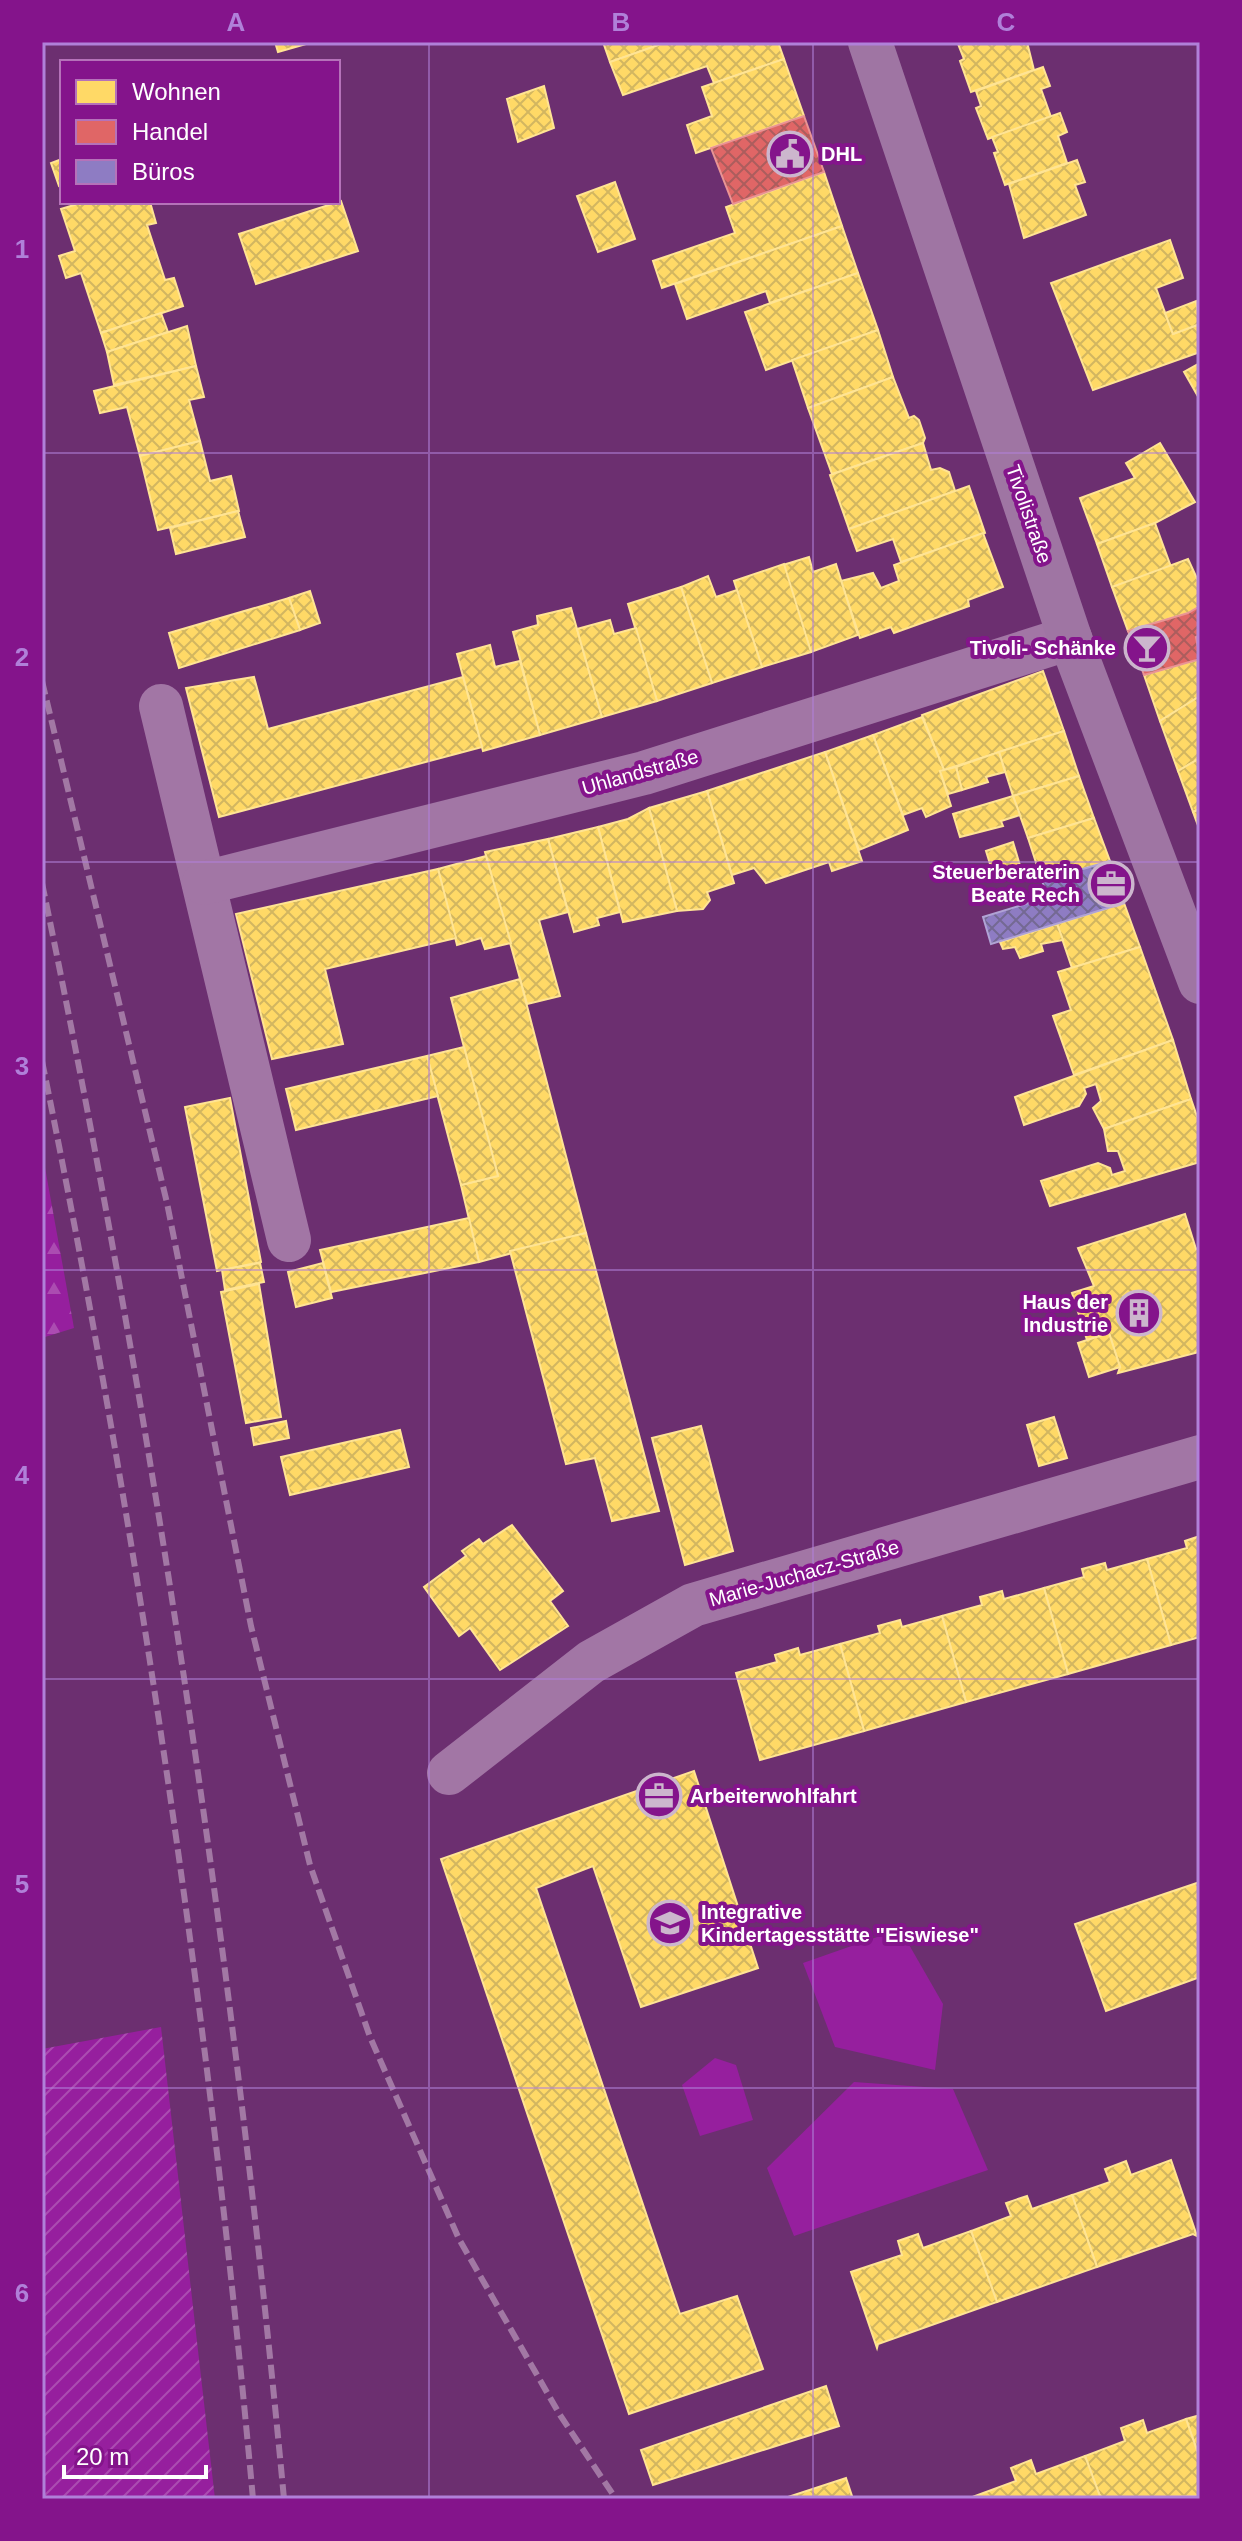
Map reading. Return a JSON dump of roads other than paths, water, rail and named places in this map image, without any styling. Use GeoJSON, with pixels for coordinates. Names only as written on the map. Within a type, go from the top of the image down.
{"type":"FeatureCollection","features":[{"type":"Feature","properties":{"kind":"main road","name":"Tivolistraße"},"geometry":{"type":"LineString","coordinates":[[870,42],[1070,638],[1200,982]]}},
{"type":"Feature","properties":{"kind":"street","name":"Uhlandstraße"},"geometry":{"type":"LineString","coordinates":[[204,883],[644,773],[1070,638]]}},
{"type":"Feature","properties":{"kind":"street"},"geometry":{"type":"LineString","coordinates":[[161,706],[289,1240]]}},
{"type":"Feature","properties":{"kind":"street","name":"Marie-Juchacz-Straße"},"geometry":{"type":"LineString","coordinates":[[449,1773],[591,1662],[693,1605],[1200,1457]]}},
{"type":"Feature","properties":{"kind":"railway"},"geometry":{"type":"LineString","coordinates":[[42,681],[167,1203],[251,1626],[310,1865],[370,2037],[459,2239],[560,2415],[616,2499]]}},
{"type":"Feature","properties":{"kind":"railway"},"geometry":{"type":"LineString","coordinates":[[42,883],[119,1284],[186,1688],[240,2093],[284,2499]]}},
{"type":"Feature","properties":{"kind":"railway"},"geometry":{"type":"LineString","coordinates":[[42,1061],[110,1418],[167,1777],[215,2137],[253,2499]]}},
{"type":"Feature","properties":{"kind":"place","name":"DHL"},"geometry":{"type":"Point","coordinates":[790,154]}},
{"type":"Feature","properties":{"kind":"place","name":"Tivoli- Schänke"},"geometry":{"type":"Point","coordinates":[1147,648]}},
{"type":"Feature","properties":{"kind":"place","name":"Steuerberaterin Beate Rech"},"geometry":{"type":"Point","coordinates":[1111,884]}},
{"type":"Feature","properties":{"kind":"place","name":"Haus der Industrie"},"geometry":{"type":"Point","coordinates":[1139,1313]}},
{"type":"Feature","properties":{"kind":"place","name":"Arbeiterwohlfahrt"},"geometry":{"type":"Point","coordinates":[659,1796]}},
{"type":"Feature","properties":{"kind":"place","name":"Integrative Kindertagesstätte \"Eiswiese\""},"geometry":{"type":"Point","coordinates":[670,1923]}}]}
